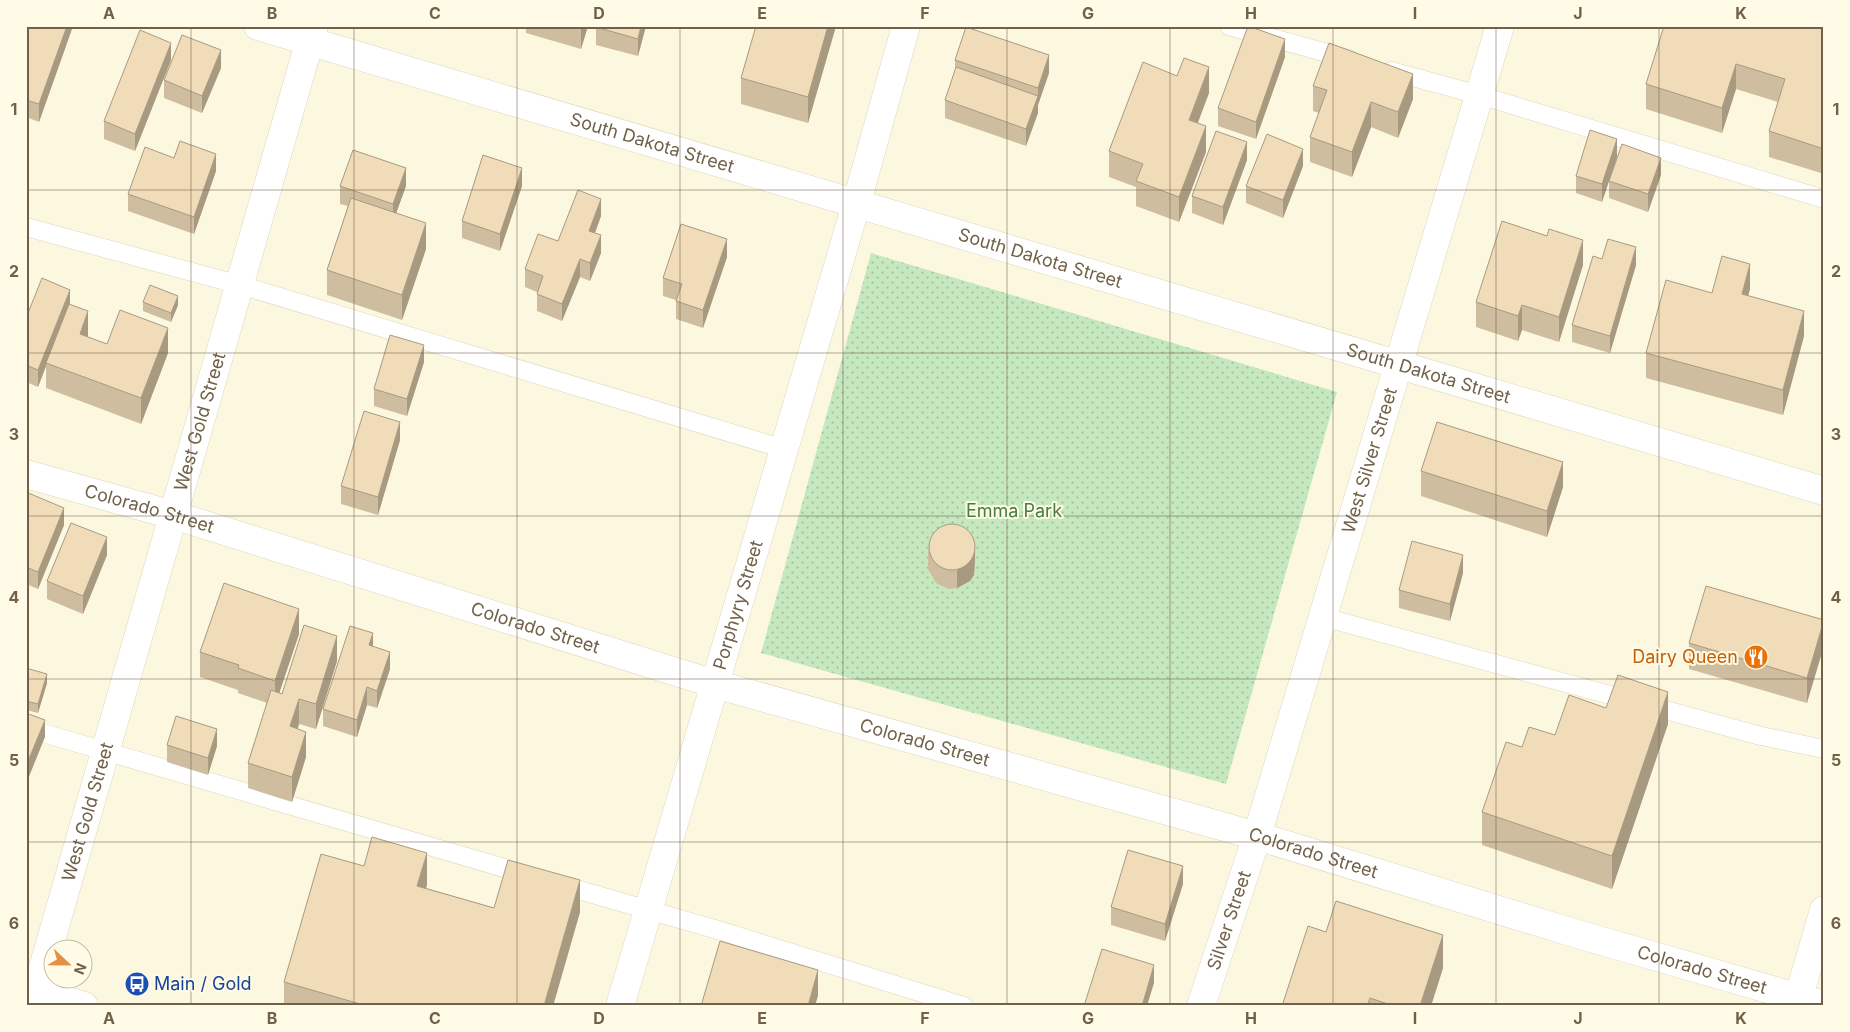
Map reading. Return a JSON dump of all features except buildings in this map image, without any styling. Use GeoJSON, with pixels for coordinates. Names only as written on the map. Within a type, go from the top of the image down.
{"type":"FeatureCollection","features":[{"type":"Feature","properties":{"kind":"street","name":"South Dakota Street"},"geometry":{"type":"LineString","coordinates":[[258,26],[312,34],[856,205],[1824,491]]}},
{"type":"Feature","properties":{"kind":"street","name":"Porphyry Street"},"geometry":{"type":"LineString","coordinates":[[620,1006],[856,205],[906,26]]}},
{"type":"Feature","properties":{"kind":"street","name":"West Silver Street"},"geometry":{"type":"LineString","coordinates":[[1257,836],[1500,26]]}},
{"type":"Feature","properties":{"kind":"street","name":"West Gold Street"},"geometry":{"type":"LineString","coordinates":[[31,996],[105,751],[312,34]]}},
{"type":"Feature","properties":{"kind":"street","name":"Colorado Street"},"geometry":{"type":"LineString","coordinates":[[26,474],[173,515],[715,684],[1257,836],[1797,1002],[1824,1005]]}},
{"type":"Feature","properties":{"kind":"street","name":"Silver Street"},"geometry":{"type":"LineString","coordinates":[[1201,1006],[1257,836]]}},
{"type":"Feature","properties":{"kind":"street"},"geometry":{"type":"LineString","coordinates":[[1797,1002],[1824,910]]}},
{"type":"Feature","properties":{"kind":"street"},"geometry":{"type":"LineString","coordinates":[[31,996],[84,1006]]}},
{"type":"Feature","properties":{"kind":"lane"},"geometry":{"type":"LineString","coordinates":[[1229,26],[1479,96],[1824,199]]}},
{"type":"Feature","properties":{"kind":"lane"},"geometry":{"type":"LineString","coordinates":[[26,227],[240,285],[784,449]]}},
{"type":"Feature","properties":{"kind":"lane"},"geometry":{"type":"LineString","coordinates":[[1323,617],[1760,736],[1824,749]]}},
{"type":"Feature","properties":{"kind":"lane"},"geometry":{"type":"LineString","coordinates":[[26,728],[718,930],[964,1006]]}},
{"type":"Feature","properties":{"kind":"green space","name":"Emma Park"},"geometry":{"type":"Polygon","coordinates":[[[871,253],[1337,392],[1226,784],[761,653],[871,253]]]}},
{"type":"Feature","properties":{"kind":"place","name":"Dairy Queen"},"geometry":{"type":"Point","coordinates":[1756,657]}},
{"type":"Feature","properties":{"kind":"place","name":"Main / Gold"},"geometry":{"type":"Point","coordinates":[137,984]}}]}
